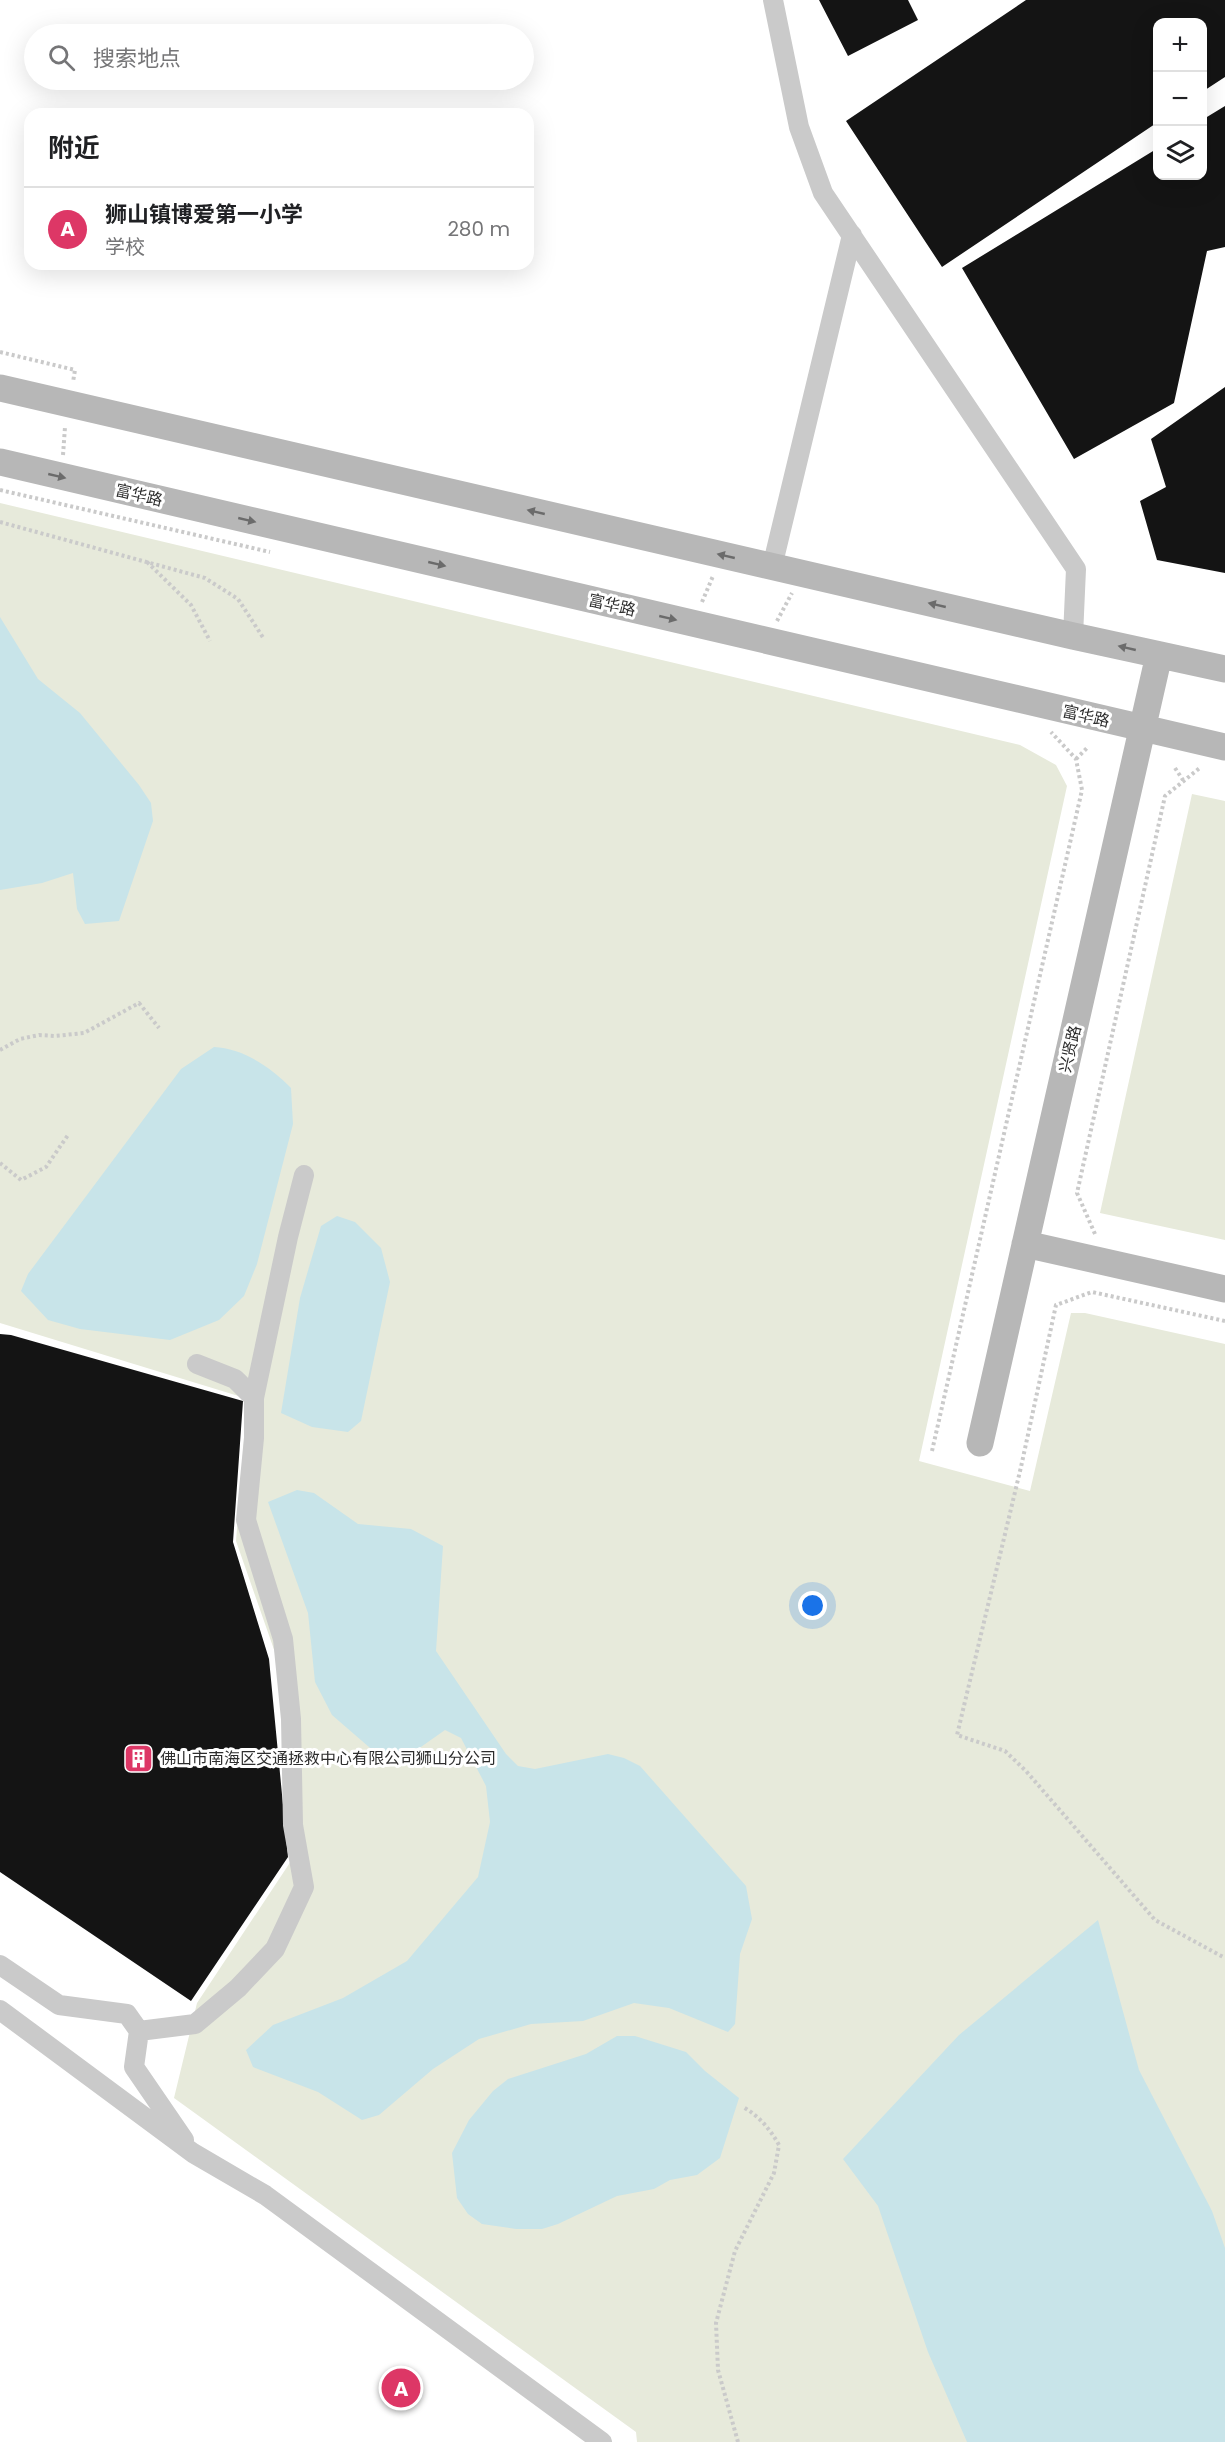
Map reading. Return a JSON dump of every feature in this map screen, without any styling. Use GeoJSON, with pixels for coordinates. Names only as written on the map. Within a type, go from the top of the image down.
{"type":"FeatureCollection","features":[{"type":"Feature","properties":{"kind":"street"},"geometry":{"type":"LineString","coordinates":[[773,0],[799,127],[823,193],[1076,569],[1073,636]]}},
{"type":"Feature","properties":{"kind":"street"},"geometry":{"type":"LineString","coordinates":[[772,567],[852,236]]}},
{"type":"Feature","properties":{"kind":"street"},"geometry":{"type":"LineString","coordinates":[[0,388],[772,567],[1225,669]]}},
{"type":"Feature","properties":{"kind":"street","name":"富华路"},"geometry":{"type":"LineString","coordinates":[[0,462],[1225,747]]}},
{"type":"Feature","properties":{"kind":"street","name":"兴贤路"},"geometry":{"type":"LineString","coordinates":[[980,1443],[1159,655]]}},
{"type":"Feature","properties":{"kind":"street"},"geometry":{"type":"LineString","coordinates":[[139,2031],[195,2024],[238,1988],[275,1949],[304,1887],[293,1825],[291,1719],[283,1639],[246,1520],[254,1438],[254,1398],[288,1237],[304,1175]]}},
{"type":"Feature","properties":{"kind":"street"},"geometry":{"type":"LineString","coordinates":[[1025,1244],[1225,1289]]}},
{"type":"Feature","properties":{"kind":"street"},"geometry":{"type":"LineString","coordinates":[[197,1364],[235,1378],[254,1398]]}},
{"type":"Feature","properties":{"kind":"street"},"geometry":{"type":"LineString","coordinates":[[0,1965],[59,2005],[127,2014],[139,2031],[134,2067],[193,2153]]}},
{"type":"Feature","properties":{"kind":"street"},"geometry":{"type":"LineString","coordinates":[[0,2010],[193,2153],[265,2195],[602,2442]]}},
{"type":"Feature","properties":{"kind":"path"},"geometry":{"type":"LineString","coordinates":[[0,352],[75,370]]}},
{"type":"Feature","properties":{"kind":"path"},"geometry":{"type":"LineString","coordinates":[[62,459],[65,420]]}},
{"type":"Feature","properties":{"kind":"path"},"geometry":{"type":"LineString","coordinates":[[0,490],[272,552]]}},
{"type":"Feature","properties":{"kind":"path"},"geometry":{"type":"LineString","coordinates":[[0,522],[205,578],[238,599],[264,639]]}},
{"type":"Feature","properties":{"kind":"path"},"geometry":{"type":"LineString","coordinates":[[147,561],[191,605],[210,641]]}},
{"type":"Feature","properties":{"kind":"path"},"geometry":{"type":"LineString","coordinates":[[702,603],[717,566]]}},
{"type":"Feature","properties":{"kind":"path"},"geometry":{"type":"LineString","coordinates":[[777,621],[795,585]]}},
{"type":"Feature","properties":{"kind":"path"},"geometry":{"type":"LineString","coordinates":[[932,1451],[1082,790],[1076,759],[1048,728]]}},
{"type":"Feature","properties":{"kind":"path"},"geometry":{"type":"LineString","coordinates":[[1076,759],[1087,748]]}},
{"type":"Feature","properties":{"kind":"path"},"geometry":{"type":"LineString","coordinates":[[1105,1236],[1094,1234],[1077,1193],[1165,796],[1200,766],[1209,768]]}},
{"type":"Feature","properties":{"kind":"path"},"geometry":{"type":"LineString","coordinates":[[1175,768],[1183,780]]}},
{"type":"Feature","properties":{"kind":"path"},"geometry":{"type":"LineString","coordinates":[[0,1050],[20,1040],[39,1035],[84,1033],[139,1003],[159,1028]]}},
{"type":"Feature","properties":{"kind":"path"},"geometry":{"type":"LineString","coordinates":[[0,1163],[21,1180],[46,1167],[68,1135]]}},
{"type":"Feature","properties":{"kind":"path"},"geometry":{"type":"LineString","coordinates":[[1225,1321],[1092,1292],[1056,1305],[1021,1467],[957,1736],[1005,1751],[1026,1771],[1155,1920],[1225,1958]]}},
{"type":"Feature","properties":{"kind":"path"},"geometry":{"type":"LineString","coordinates":[[738,2442],[718,2370],[716,2323],[735,2251],[774,2173],[779,2145],[760,2120],[743,2107]]}},
{"type":"Feature","properties":{"kind":"shaded area"},"geometry":{"type":"Polygon","coordinates":[[[0,503],[1020,745],[1056,765],[1067,786],[919,1461],[1030,1491],[1071,1313],[1085,1313],[1225,1344],[1225,2442],[637,2442],[636,2432],[174,2098],[197,2003],[291,1861],[278,1661],[236,1541],[247,1403],[245,1398],[0,1323],[0,503]]]}},
{"type":"Feature","properties":{"kind":"shaded area"},"geometry":{"type":"Polygon","coordinates":[[[1192,794],[1225,801],[1225,1240],[1100,1213],[1192,794]]]}},
{"type":"Feature","properties":{"kind":"water"},"geometry":{"type":"Polygon","coordinates":[[[0,617],[38,679],[80,713],[151,803],[153,821],[119,921],[85,924],[77,909],[73,873],[42,883],[0,890],[0,617]]]}},
{"type":"Feature","properties":{"kind":"water"},"geometry":{"type":"Polygon","coordinates":[[[214,1047],[235,1051],[255,1060],[291,1088],[293,1124],[257,1264],[244,1296],[219,1320],[170,1340],[80,1329],[48,1320],[21,1291],[28,1274],[181,1069],[214,1047]]]}},
{"type":"Feature","properties":{"kind":"water"},"geometry":{"type":"Polygon","coordinates":[[[337,1216],[355,1222],[381,1248],[390,1282],[361,1421],[348,1432],[312,1427],[281,1413],[300,1298],[321,1226],[337,1216]]]}},
{"type":"Feature","properties":{"kind":"water"},"geometry":{"type":"Polygon","coordinates":[[[297,1490],[314,1493],[358,1524],[411,1529],[443,1546],[436,1651],[506,1754],[518,1766],[535,1769],[608,1754],[624,1758],[640,1766],[746,1886],[752,1919],[740,1954],[735,2024],[728,2032],[669,2008],[634,2003],[583,2021],[531,2024],[479,2039],[433,2069],[379,2115],[362,2120],[318,2092],[253,2067],[246,2050],[273,2025],[343,1998],[407,1961],[478,1877],[490,1822],[486,1786],[461,1738],[445,1730],[401,1761],[384,1760],[332,1715],[315,1682],[308,1613],[268,1502],[297,1490]]]}},
{"type":"Feature","properties":{"kind":"water"},"geometry":{"type":"Polygon","coordinates":[[[1098,1920],[1139,2070],[1212,2211],[1225,2248],[1225,2442],[967,2442],[928,2352],[878,2206],[843,2159],[959,2035],[1098,1920]]]}},
{"type":"Feature","properties":{"kind":"water"},"geometry":{"type":"Polygon","coordinates":[[[617,2036],[635,2036],[686,2052],[705,2071],[739,2098],[720,2158],[697,2175],[670,2180],[654,2189],[617,2196],[558,2224],[542,2229],[516,2229],[482,2224],[468,2214],[457,2198],[452,2153],[469,2120],[493,2091],[508,2079],[586,2054],[617,2036]]]}},
{"type":"Feature","properties":{"kind":"building"},"geometry":{"type":"Polygon","coordinates":[[[819,0],[908,0],[918,20],[848,56],[819,0]]]}},
{"type":"Feature","properties":{"kind":"building"},"geometry":{"type":"Polygon","coordinates":[[[1026,0],[1225,0],[1225,77],[1207,89],[1207,18],[1153,18],[1153,125],[942,267],[846,121],[1026,0]]]}},
{"type":"Feature","properties":{"kind":"building"},"geometry":{"type":"Polygon","coordinates":[[[1225,106],[1225,247],[1207,251],[1174,403],[1074,459],[962,268],[1153,151],[1153,180],[1207,180],[1207,117],[1225,106]]]}},
{"type":"Feature","properties":{"kind":"building"},"geometry":{"type":"Polygon","coordinates":[[[1225,387],[1225,573],[1157,560],[1140,501],[1166,487],[1151,439],[1225,387]]]}},
{"type":"Feature","properties":{"kind":"building","name":"佛山市南海区交通拯救中心有限公司狮山分公司"},"geometry":{"type":"Polygon","coordinates":[[[0,1334],[11,1335],[243,1401],[233,1542],[269,1659],[288,1857],[191,2001],[0,1872],[0,1334]]]}},
{"type":"Feature","properties":{"kind":"place","name":"佛山市南海区交通拯救中心有限公司狮山分公司"},"geometry":{"type":"Point","coordinates":[139,1758]}},
{"type":"Feature","properties":{"kind":"place","name":"狮山镇博爱第一小学"},"geometry":{"type":"Point","coordinates":[401,2388]}}]}
